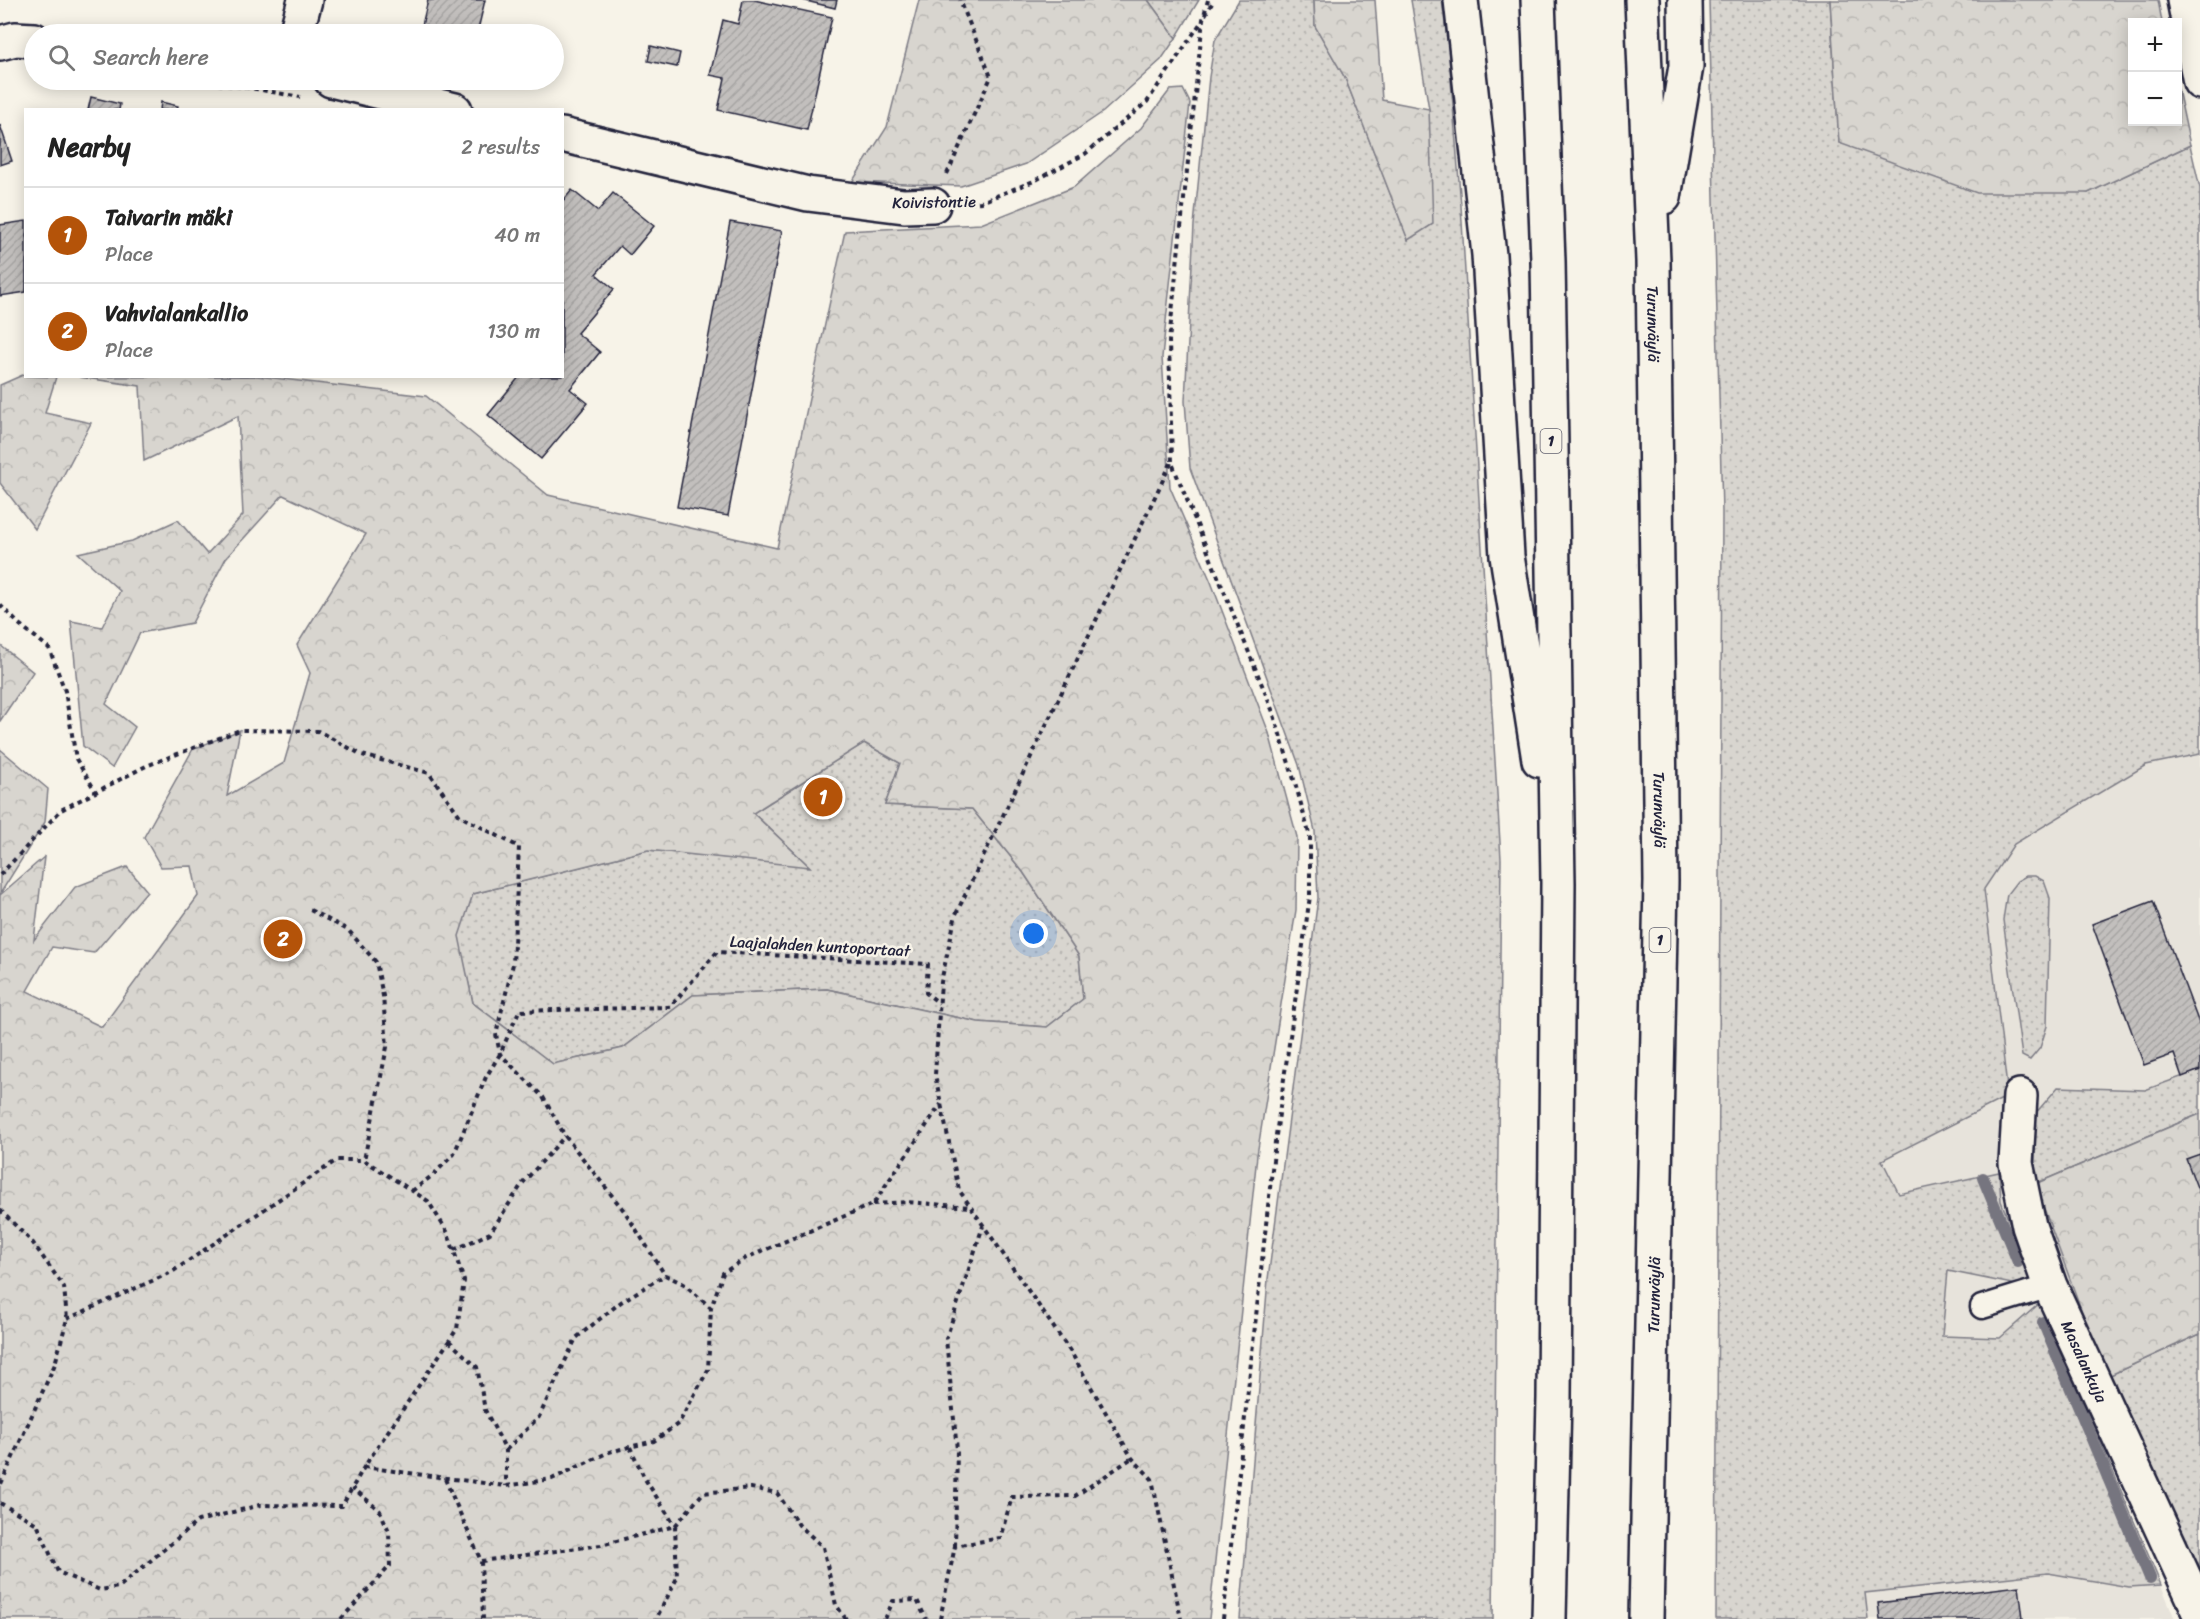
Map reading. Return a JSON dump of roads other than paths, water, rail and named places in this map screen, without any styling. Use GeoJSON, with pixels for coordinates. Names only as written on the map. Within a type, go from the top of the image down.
{"type":"FeatureCollection","features":[{"type":"Feature","properties":{"kind":"main road"},"geometry":{"type":"LineString","coordinates":[[299,24],[305,0]]}},
{"type":"Feature","properties":{"kind":"main road"},"geometry":{"type":"LineString","coordinates":[[1461,0],[1489,255],[1507,556],[1558,883]]}},
{"type":"Feature","properties":{"kind":"main road","name":"1"},"geometry":{"type":"LineString","coordinates":[[1538,0],[1548,273],[1558,883],[1554,1398],[1549,1619]]}},
{"type":"Feature","properties":{"kind":"main road","name":"Turunväylä"},"geometry":{"type":"LineString","coordinates":[[1642,0],[1653,261],[1661,881],[1647,1619]]}},
{"type":"Feature","properties":{"kind":"main road"},"geometry":{"type":"LineString","coordinates":[[1653,261],[1686,66],[1685,0]]}},
{"type":"Feature","properties":{"kind":"main road"},"geometry":{"type":"LineString","coordinates":[[2184,0],[2200,82]]}},
{"type":"Feature","properties":{"kind":"main road"},"geometry":{"type":"LineString","coordinates":[[0,44],[15,39],[24,39]]}},
{"type":"Feature","properties":{"kind":"main road"},"geometry":{"type":"LineString","coordinates":[[327,90],[442,108]]}},
{"type":"Feature","properties":{"kind":"main road","name":"Koivistontie"},"geometry":{"type":"LineString","coordinates":[[564,135],[808,194],[904,206],[933,205]]}},
{"type":"Feature","properties":{"kind":"main road","name":"Masalankuja"},"geometry":{"type":"LineString","coordinates":[[2020,1096],[2016,1163],[2029,1226],[2050,1286],[2200,1612]]}},
{"type":"Feature","properties":{"kind":"lane"},"geometry":{"type":"LineString","coordinates":[[1982,1307],[2050,1286]]}},
{"type":"Feature","properties":{"kind":"waterway"},"geometry":{"type":"LineString","coordinates":[[1983,1178],[2018,1262]]}},
{"type":"Feature","properties":{"kind":"waterway"},"geometry":{"type":"LineString","coordinates":[[2043,1322],[2150,1578]]}},
{"type":"Feature","properties":{"kind":"place","name":"Taivarin mäki"},"geometry":{"type":"Point","coordinates":[823,797]}},
{"type":"Feature","properties":{"kind":"place","name":"Vahvialankallio"},"geometry":{"type":"Point","coordinates":[283,939]}}]}
